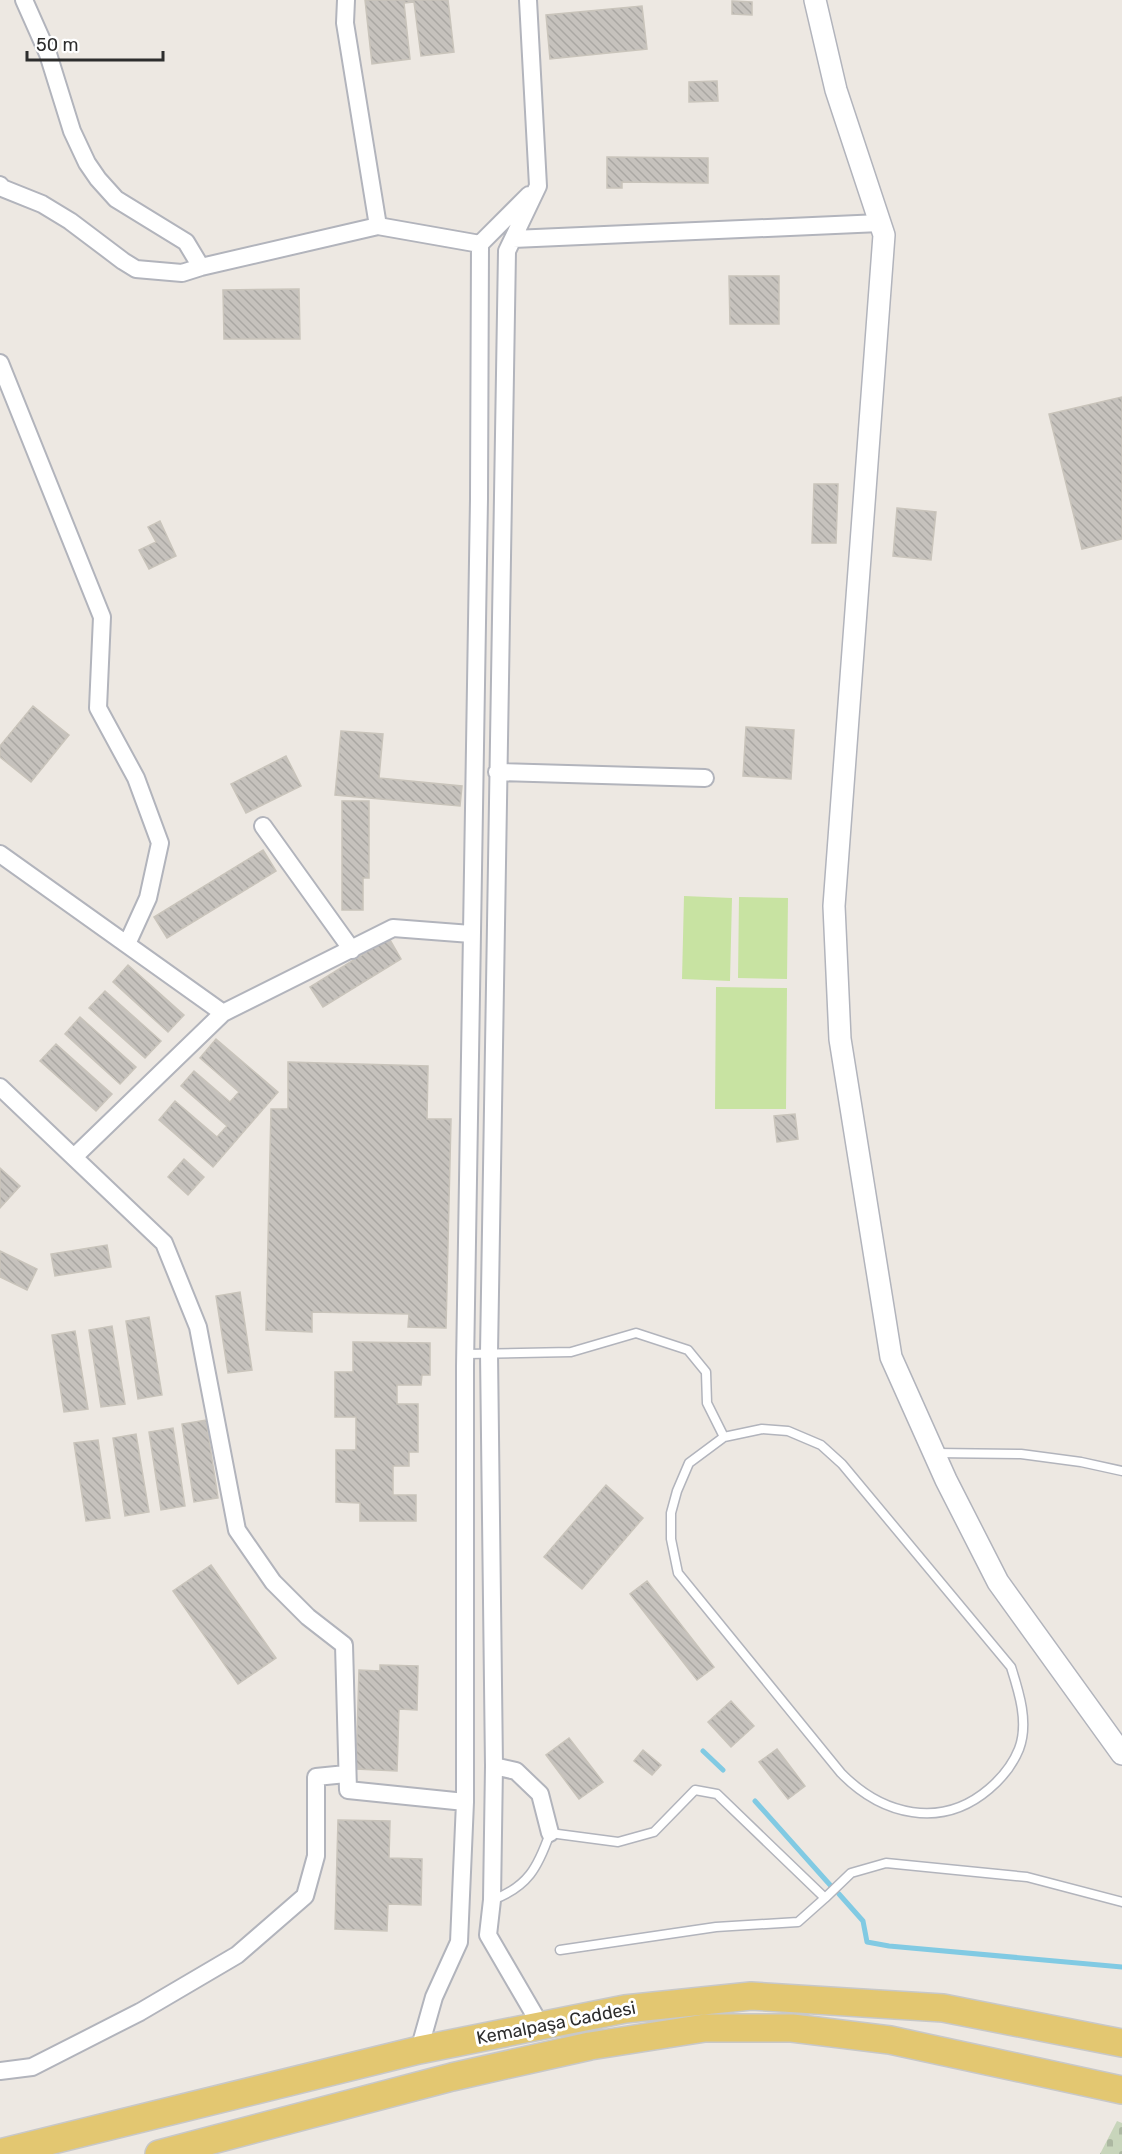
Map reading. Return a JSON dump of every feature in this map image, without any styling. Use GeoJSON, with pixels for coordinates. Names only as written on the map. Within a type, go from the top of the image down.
{"type":"FeatureCollection","features":[{"type":"Feature","properties":{"kind":"main road","name":"Kemalpaşa Caddesi"},"geometry":{"type":"LineString","coordinates":[[0,2153],[419,2050],[625,2009],[751,1996],[943,2008],[1122,2043]]}},
{"type":"Feature","properties":{"kind":"main road","name":"Kemalpaşa Caddesi"},"geometry":{"type":"LineString","coordinates":[[159,2154],[464,2075],[590,2046],[705,2028],[792,2028],[890,2040],[1122,2090]]}},
{"type":"Feature","properties":{"kind":"street"},"geometry":{"type":"LineString","coordinates":[[24,0],[48,54],[72,131],[87,163],[116,199],[186,242],[201,267]]}},
{"type":"Feature","properties":{"kind":"street"},"geometry":{"type":"LineString","coordinates":[[345,0],[345,23],[378,226]]}},
{"type":"Feature","properties":{"kind":"street"},"geometry":{"type":"LineString","coordinates":[[528,0],[538,186],[507,251],[489,1353],[494,1766],[492,1900],[488,1935],[541,2026]]}},
{"type":"Feature","properties":{"kind":"street"},"geometry":{"type":"LineString","coordinates":[[815,0],[836,90],[884,235],[834,917],[840,1039],[891,1357],[934,1453],[998,1582],[1122,1754]]}},
{"type":"Feature","properties":{"kind":"street"},"geometry":{"type":"LineString","coordinates":[[0,185],[2,188],[42,204],[70,221],[123,261],[136,268],[182,273],[378,226],[480,244]]}},
{"type":"Feature","properties":{"kind":"street"},"geometry":{"type":"LineString","coordinates":[[419,2050],[434,1997],[459,1942],[465,1802],[466,1354],[479,487],[480,244],[538,186]]}},
{"type":"Feature","properties":{"kind":"street"},"geometry":{"type":"LineString","coordinates":[[513,239],[880,224]]}},
{"type":"Feature","properties":{"kind":"street"},"geometry":{"type":"LineString","coordinates":[[0,363],[102,617],[98,708],[136,778],[160,843],[148,897],[127,944]]}},
{"type":"Feature","properties":{"kind":"street"},"geometry":{"type":"LineString","coordinates":[[497,772],[705,778]]}},
{"type":"Feature","properties":{"kind":"street"},"geometry":{"type":"LineString","coordinates":[[263,826],[352,950]]}},
{"type":"Feature","properties":{"kind":"street"},"geometry":{"type":"LineString","coordinates":[[0,854],[222,1012]]}},
{"type":"Feature","properties":{"kind":"street"},"geometry":{"type":"LineString","coordinates":[[74,1157],[222,1012],[393,928],[471,934]]}},
{"type":"Feature","properties":{"kind":"street"},"geometry":{"type":"LineString","coordinates":[[0,1087],[164,1243],[198,1326],[237,1530],[273,1582],[308,1617],[344,1645],[348,1790],[465,1802]]}},
{"type":"Feature","properties":{"kind":"street"},"geometry":{"type":"LineString","coordinates":[[494,1766],[516,1771],[540,1794],[550,1833]]}},
{"type":"Feature","properties":{"kind":"street"},"geometry":{"type":"LineString","coordinates":[[0,2071],[32,2067],[140,2012],[237,1955],[305,1896],[316,1856],[316,1777],[346,1774]]}},
{"type":"Feature","properties":{"kind":"lane"},"geometry":{"type":"LineString","coordinates":[[466,1354],[571,1352],[636,1332],[688,1350],[706,1372],[707,1402],[724,1437]]}},
{"type":"Feature","properties":{"kind":"lane"},"geometry":{"type":"LineString","coordinates":[[762,1428],[789,1431],[821,1445],[842,1464],[1011,1667],[1019,1693],[1023,1718],[1019,1748],[1002,1778],[975,1801],[947,1812],[918,1814],[898,1810],[873,1799],[855,1787],[841,1773],[678,1573],[671,1539],[671,1513],[677,1491],[689,1463],[724,1437],[762,1428]]}},
{"type":"Feature","properties":{"kind":"lane"},"geometry":{"type":"LineString","coordinates":[[934,1453],[1021,1454],[1081,1462],[1122,1471]]}},
{"type":"Feature","properties":{"kind":"lane"},"geometry":{"type":"LineString","coordinates":[[492,1900],[510,1894],[539,1863],[550,1833],[618,1842],[654,1832],[695,1790],[717,1794],[825,1898]]}},
{"type":"Feature","properties":{"kind":"lane"},"geometry":{"type":"LineString","coordinates":[[560,1950],[716,1927],[798,1922],[851,1873],[886,1863],[1027,1877],[1122,1902]]}},
{"type":"Feature","properties":{"kind":"green space"},"geometry":{"type":"Polygon","coordinates":[[[684,896],[732,898],[730,981],[682,979],[684,896]]]}},
{"type":"Feature","properties":{"kind":"green space"},"geometry":{"type":"Polygon","coordinates":[[[739,897],[788,898],[787,979],[738,978],[739,897]]]}},
{"type":"Feature","properties":{"kind":"green space"},"geometry":{"type":"Polygon","coordinates":[[[716,987],[787,988],[786,1109],[715,1109],[716,987]]]}},
{"type":"Feature","properties":{"kind":"green space"},"geometry":{"type":"Polygon","coordinates":[[[1117,2121],[1122,2123],[1122,2154],[1100,2154],[1117,2121]]]}},
{"type":"Feature","properties":{"kind":"building"},"geometry":{"type":"Polygon","coordinates":[[[365,0],[448,0],[454,52],[421,56],[414,2],[404,3],[410,59],[372,64],[365,0]]]}},
{"type":"Feature","properties":{"kind":"building"},"geometry":{"type":"Polygon","coordinates":[[[732,1],[752,2],[752,15],[732,14],[732,1]]]}},
{"type":"Feature","properties":{"kind":"building"},"geometry":{"type":"Polygon","coordinates":[[[642,6],[647,49],[550,59],[546,15],[642,6]]]}},
{"type":"Feature","properties":{"kind":"building"},"geometry":{"type":"Polygon","coordinates":[[[717,81],[718,101],[689,102],[689,82],[717,81]]]}},
{"type":"Feature","properties":{"kind":"building"},"geometry":{"type":"Polygon","coordinates":[[[607,157],[708,158],[708,183],[622,182],[622,188],[607,188],[607,157]]]}},
{"type":"Feature","properties":{"kind":"building"},"geometry":{"type":"Polygon","coordinates":[[[729,276],[779,276],[779,324],[730,324],[729,276]]]}},
{"type":"Feature","properties":{"kind":"building"},"geometry":{"type":"Polygon","coordinates":[[[299,289],[300,339],[224,339],[223,290],[299,289]]]}},
{"type":"Feature","properties":{"kind":"building"},"geometry":{"type":"Polygon","coordinates":[[[1122,397],[1122,539],[1082,549],[1049,414],[1122,397]]]}},
{"type":"Feature","properties":{"kind":"building"},"geometry":{"type":"Polygon","coordinates":[[[814,484],[838,484],[836,543],[812,543],[814,484]]]}},
{"type":"Feature","properties":{"kind":"building"},"geometry":{"type":"Polygon","coordinates":[[[897,508],[936,512],[931,560],[893,556],[897,508]]]}},
{"type":"Feature","properties":{"kind":"building"},"geometry":{"type":"Polygon","coordinates":[[[160,521],[176,556],[149,569],[139,550],[156,542],[148,527],[160,521]]]}},
{"type":"Feature","properties":{"kind":"building"},"geometry":{"type":"Polygon","coordinates":[[[33,706],[69,735],[31,782],[0,757],[0,746],[33,706]]]}},
{"type":"Feature","properties":{"kind":"building"},"geometry":{"type":"Polygon","coordinates":[[[746,727],[794,730],[791,779],[743,776],[746,727]]]}},
{"type":"Feature","properties":{"kind":"building"},"geometry":{"type":"Polygon","coordinates":[[[341,731],[383,734],[379,778],[462,786],[460,806],[335,795],[341,731]]]}},
{"type":"Feature","properties":{"kind":"building"},"geometry":{"type":"Polygon","coordinates":[[[286,756],[301,786],[246,813],[231,784],[286,756]]]}},
{"type":"Feature","properties":{"kind":"building"},"geometry":{"type":"Polygon","coordinates":[[[342,801],[369,801],[369,878],[363,878],[363,910],[342,910],[342,801]]]}},
{"type":"Feature","properties":{"kind":"building"},"geometry":{"type":"Polygon","coordinates":[[[263,850],[276,871],[167,938],[154,917],[263,850]]]}},
{"type":"Feature","properties":{"kind":"building"},"geometry":{"type":"Polygon","coordinates":[[[389,938],[401,959],[323,1007],[310,987],[389,938]]]}},
{"type":"Feature","properties":{"kind":"building"},"geometry":{"type":"Polygon","coordinates":[[[128,965],[184,1015],[168,1032],[113,982],[128,965]]]}},
{"type":"Feature","properties":{"kind":"building"},"geometry":{"type":"Polygon","coordinates":[[[105,991],[161,1041],[145,1058],[89,1008],[105,991]]]}},
{"type":"Feature","properties":{"kind":"building"},"geometry":{"type":"Polygon","coordinates":[[[80,1017],[136,1067],[120,1084],[65,1034],[80,1017]]]}},
{"type":"Feature","properties":{"kind":"building"},"geometry":{"type":"Polygon","coordinates":[[[216,1039],[278,1092],[213,1167],[159,1120],[175,1101],[217,1137],[227,1126],[181,1086],[194,1071],[230,1102],[239,1092],[200,1058],[216,1039]]]}},
{"type":"Feature","properties":{"kind":"building"},"geometry":{"type":"Polygon","coordinates":[[[56,1044],[112,1094],[96,1111],[40,1061],[56,1044]]]}},
{"type":"Feature","properties":{"kind":"building"},"geometry":{"type":"Polygon","coordinates":[[[288,1062],[428,1066],[427,1119],[451,1119],[446,1328],[408,1327],[409,1314],[312,1312],[312,1332],[266,1330],[271,1109],[288,1109],[288,1062]]]}},
{"type":"Feature","properties":{"kind":"building"},"geometry":{"type":"Polygon","coordinates":[[[795,1114],[798,1139],[777,1142],[774,1116],[795,1114]]]}},
{"type":"Feature","properties":{"kind":"building"},"geometry":{"type":"Polygon","coordinates":[[[184,1159],[204,1177],[188,1195],[168,1177],[184,1159]]]}},
{"type":"Feature","properties":{"kind":"building"},"geometry":{"type":"Polygon","coordinates":[[[0,1168],[20,1186],[0,1208],[0,1168]]]}},
{"type":"Feature","properties":{"kind":"building"},"geometry":{"type":"Polygon","coordinates":[[[107,1245],[111,1267],[55,1276],[51,1254],[107,1245]]]}},
{"type":"Feature","properties":{"kind":"building"},"geometry":{"type":"Polygon","coordinates":[[[0,1251],[37,1269],[27,1290],[0,1277],[0,1251]]]}},
{"type":"Feature","properties":{"kind":"building"},"geometry":{"type":"Polygon","coordinates":[[[240,1292],[252,1370],[228,1373],[216,1296],[240,1292]]]}},
{"type":"Feature","properties":{"kind":"building"},"geometry":{"type":"Polygon","coordinates":[[[149,1317],[162,1395],[138,1399],[126,1321],[149,1317]]]}},
{"type":"Feature","properties":{"kind":"building"},"geometry":{"type":"Polygon","coordinates":[[[112,1326],[125,1404],[101,1407],[89,1330],[112,1326]]]}},
{"type":"Feature","properties":{"kind":"building"},"geometry":{"type":"Polygon","coordinates":[[[75,1331],[88,1409],[64,1412],[52,1335],[75,1331]]]}},
{"type":"Feature","properties":{"kind":"building"},"geometry":{"type":"Polygon","coordinates":[[[353,1342],[430,1343],[430,1375],[422,1375],[421,1385],[397,1385],[397,1404],[418,1404],[418,1452],[409,1452],[409,1466],[393,1466],[393,1495],[416,1495],[416,1521],[360,1521],[360,1503],[336,1502],[336,1450],[356,1450],[356,1417],[335,1417],[335,1372],[353,1372],[353,1342]]]}},
{"type":"Feature","properties":{"kind":"building"},"geometry":{"type":"Polygon","coordinates":[[[206,1420],[218,1498],[194,1502],[182,1424],[206,1420]]]}},
{"type":"Feature","properties":{"kind":"building"},"geometry":{"type":"Polygon","coordinates":[[[173,1428],[185,1506],[161,1510],[149,1432],[173,1428]]]}},
{"type":"Feature","properties":{"kind":"building"},"geometry":{"type":"Polygon","coordinates":[[[136,1434],[149,1512],[125,1516],[113,1438],[136,1434]]]}},
{"type":"Feature","properties":{"kind":"building"},"geometry":{"type":"Polygon","coordinates":[[[98,1440],[110,1518],[86,1521],[74,1443],[98,1440]]]}},
{"type":"Feature","properties":{"kind":"building"},"geometry":{"type":"Polygon","coordinates":[[[606,1485],[643,1518],[582,1589],[544,1557],[606,1485]]]}},
{"type":"Feature","properties":{"kind":"building"},"geometry":{"type":"Polygon","coordinates":[[[211,1565],[276,1658],[238,1684],[173,1591],[211,1565]]]}},
{"type":"Feature","properties":{"kind":"building"},"geometry":{"type":"Polygon","coordinates":[[[647,1581],[714,1667],[697,1680],[630,1594],[647,1581]]]}},
{"type":"Feature","properties":{"kind":"building"},"geometry":{"type":"Polygon","coordinates":[[[380,1665],[418,1666],[417,1710],[399,1709],[397,1771],[356,1769],[359,1670],[380,1671],[380,1665]]]}},
{"type":"Feature","properties":{"kind":"building"},"geometry":{"type":"Polygon","coordinates":[[[731,1701],[754,1726],[731,1747],[708,1722],[731,1701]]]}},
{"type":"Feature","properties":{"kind":"building"},"geometry":{"type":"Polygon","coordinates":[[[569,1738],[603,1782],[579,1799],[546,1755],[569,1738]]]}},
{"type":"Feature","properties":{"kind":"building"},"geometry":{"type":"Polygon","coordinates":[[[777,1749],[805,1786],[788,1799],[759,1762],[777,1749]]]}},
{"type":"Feature","properties":{"kind":"building"},"geometry":{"type":"Polygon","coordinates":[[[643,1750],[661,1765],[652,1775],[634,1761],[643,1750]]]}},
{"type":"Feature","properties":{"kind":"building"},"geometry":{"type":"Polygon","coordinates":[[[338,1820],[390,1821],[389,1858],[422,1859],[421,1905],[388,1904],[387,1931],[335,1929],[338,1820]]]}},
{"type":"Feature","properties":{"kind":"waterway"},"geometry":{"type":"LineString","coordinates":[[703,1751],[723,1770]]}},
{"type":"Feature","properties":{"kind":"waterway"},"geometry":{"type":"LineString","coordinates":[[755,1801],[831,1886]]}},
{"type":"Feature","properties":{"kind":"waterway"},"geometry":{"type":"LineString","coordinates":[[839,1894],[863,1921],[867,1942],[889,1946],[1122,1967]]}}]}
